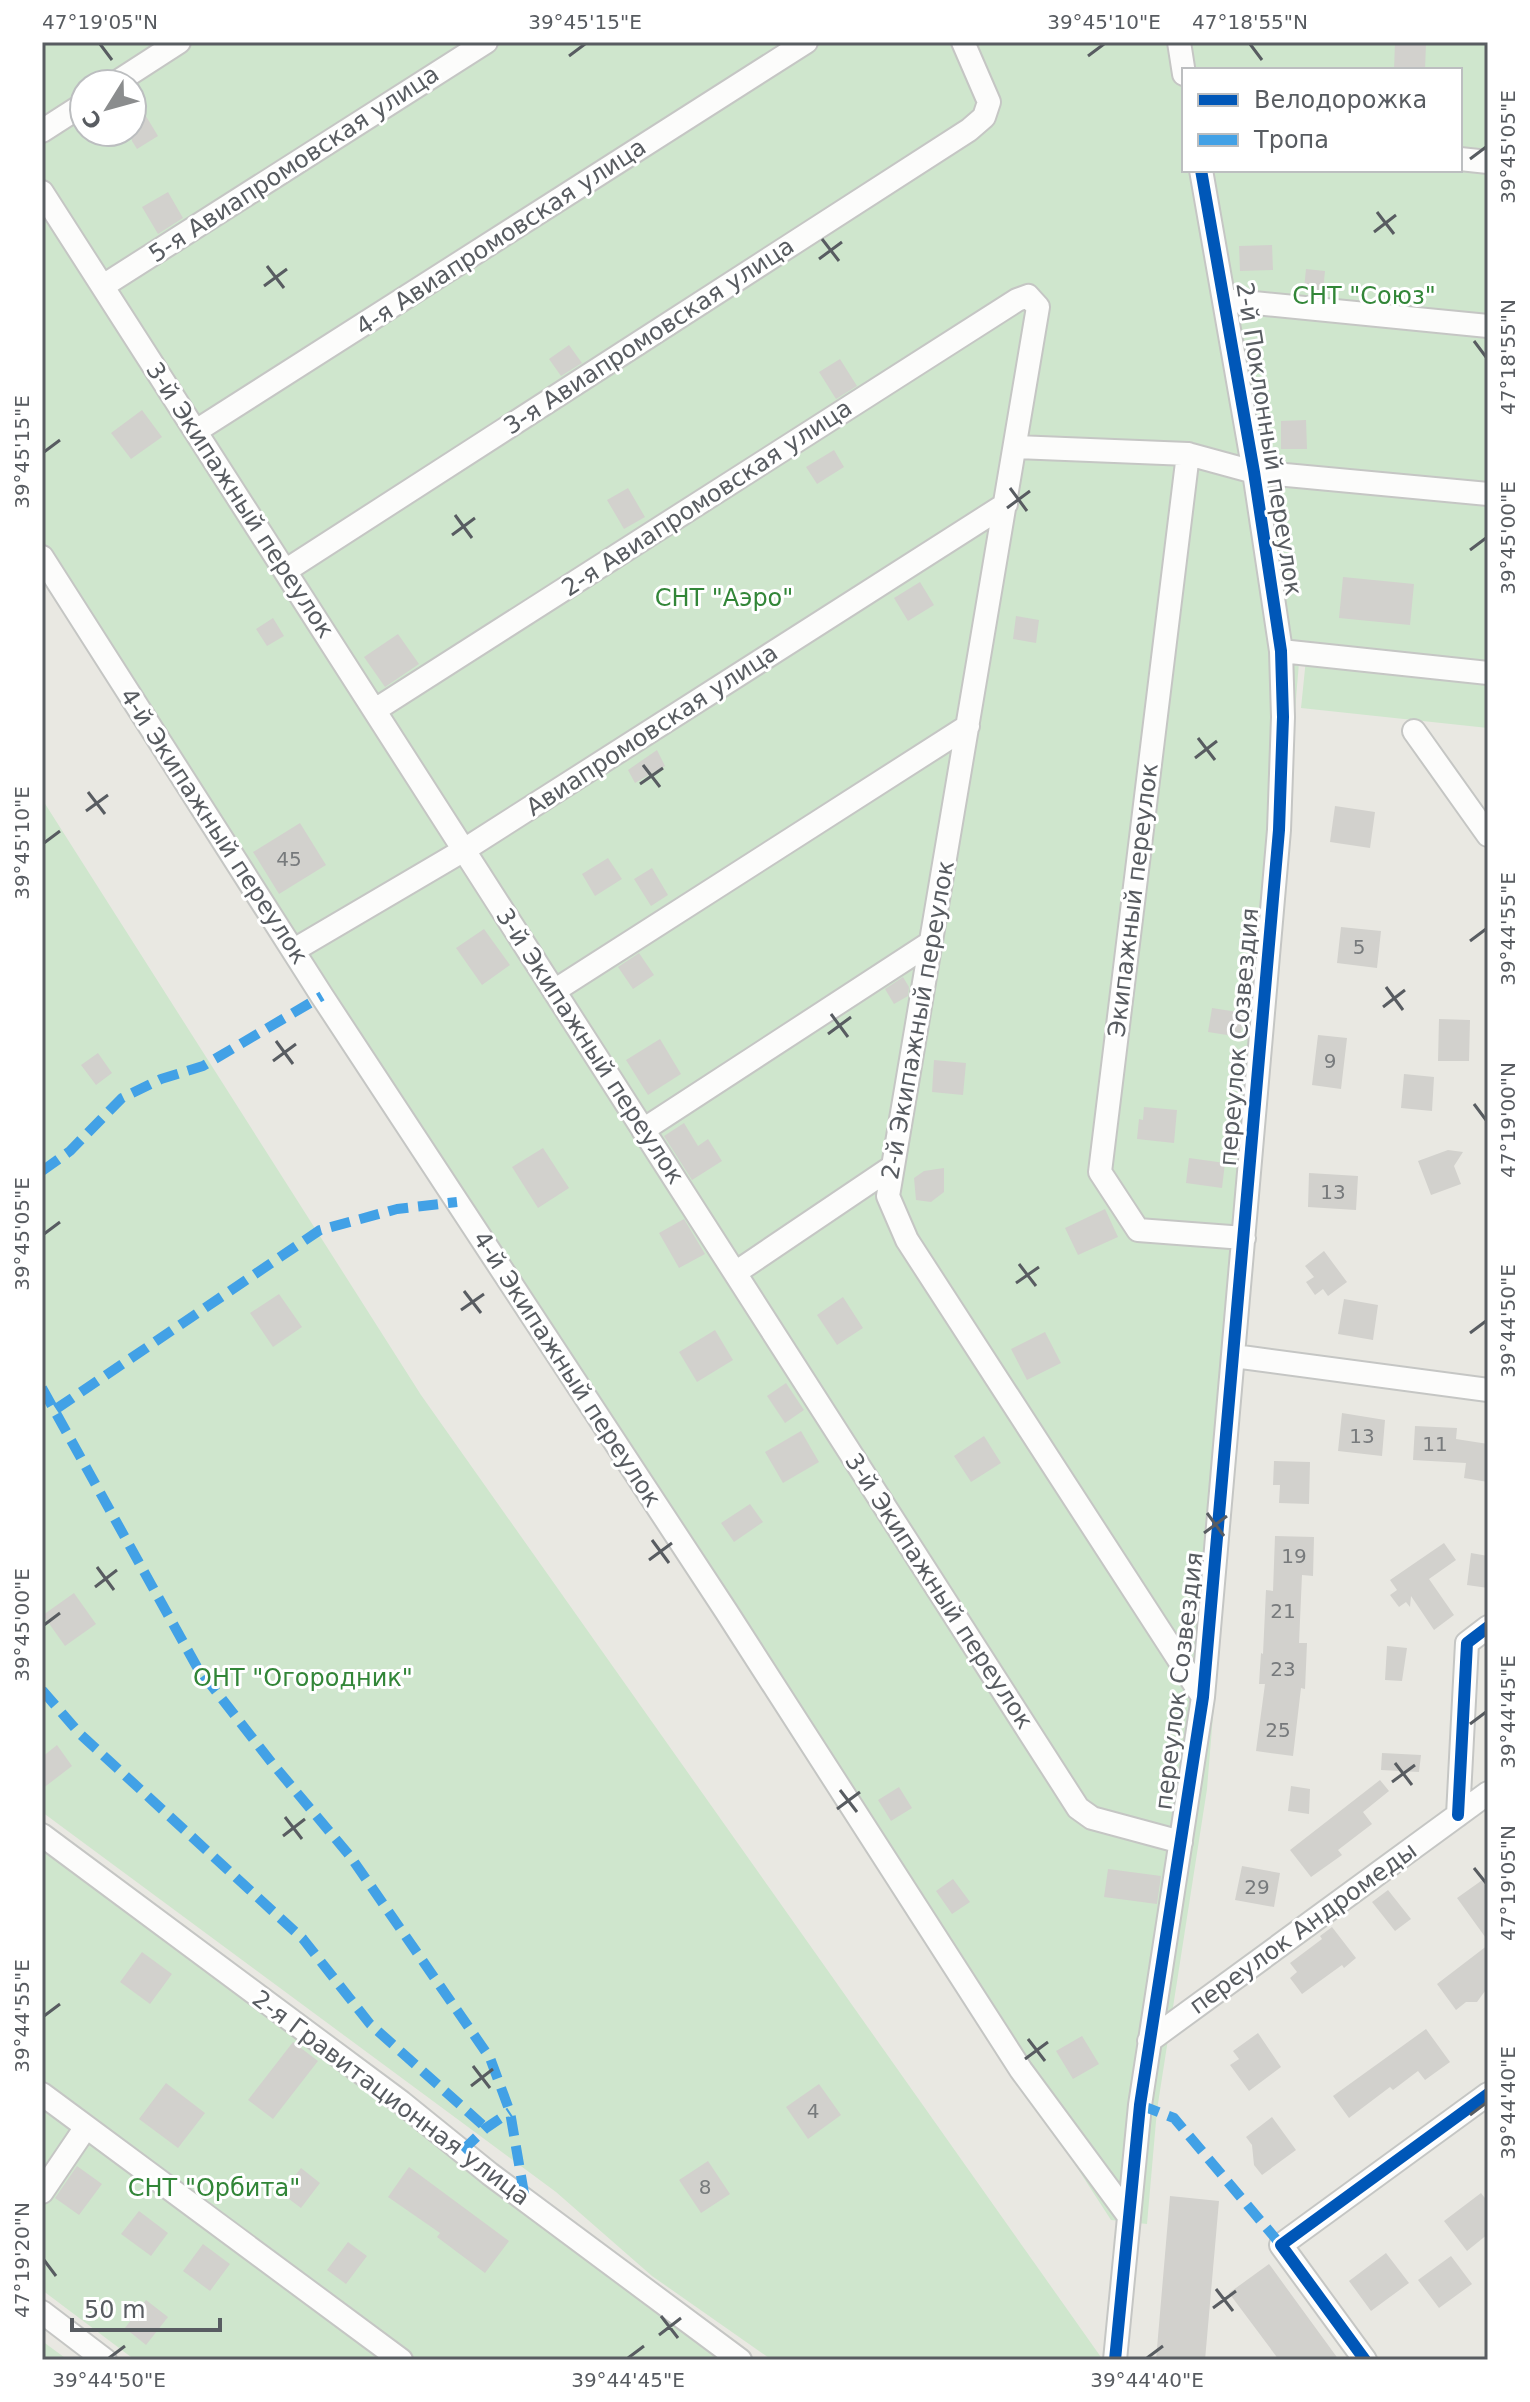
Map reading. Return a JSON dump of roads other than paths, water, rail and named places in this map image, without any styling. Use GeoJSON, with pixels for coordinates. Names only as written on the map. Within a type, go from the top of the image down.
{"type":"FeatureCollection","features":[{"type":"Feature","properties":{"kind":"street"},"geometry":{"type":"LineString","coordinates":[[139,68],[179,42]]}},
{"type":"Feature","properties":{"kind":"street","name":"5-я Авиапромовская улица"},"geometry":{"type":"LineString","coordinates":[[103,286],[486,42]]}},
{"type":"Feature","properties":{"kind":"street","name":"4-я Авиапромовская улица"},"geometry":{"type":"LineString","coordinates":[[196,431],[806,42]]}},
{"type":"Feature","properties":{"kind":"street","name":"3-я Авиапромовская улица"},"geometry":{"type":"LineString","coordinates":[[285,571],[969,130],[984,117],[989,102],[963,42]]}},
{"type":"Feature","properties":{"kind":"street"},"geometry":{"type":"LineString","coordinates":[[1179,42],[1183,68]]}},
{"type":"Feature","properties":{"kind":"street"},"geometry":{"type":"LineString","coordinates":[[42,131],[68,114]]}},
{"type":"Feature","properties":{"kind":"street"},"geometry":{"type":"LineString","coordinates":[[1462,159],[1488,162]]}},
{"type":"Feature","properties":{"kind":"street","name":"2-й Поклонный переулок"},"geometry":{"type":"LineString","coordinates":[[1201,172],[1254,472],[1281,651],[1283,717]]}},
{"type":"Feature","properties":{"kind":"street","name":"3-й Экипажный переулок"},"geometry":{"type":"LineString","coordinates":[[42,192],[1078,1808],[1092,1818],[1181,1842]]}},
{"type":"Feature","properties":{"kind":"street","name":"2-я Авиапромовская улица"},"geometry":{"type":"LineString","coordinates":[[375,710],[1017,300],[1028,296],[1038,307]]}},
{"type":"Feature","properties":{"kind":"street"},"geometry":{"type":"LineString","coordinates":[[1224,300],[1488,326]]}},
{"type":"Feature","properties":{"kind":"street","name":"2-й Экипажный переулок"},"geometry":{"type":"LineString","coordinates":[[1038,307],[888,1196],[907,1240],[1203,1697]]}},
{"type":"Feature","properties":{"kind":"street"},"geometry":{"type":"LineString","coordinates":[[1016,447],[1188,454],[1254,472],[1488,494]]}},
{"type":"Feature","properties":{"kind":"street","name":"Экипажный переулок"},"geometry":{"type":"LineString","coordinates":[[1188,454],[1100,1172],[1138,1230],[1244,1238]]}},
{"type":"Feature","properties":{"kind":"street","name":"Авиапромовская улица"},"geometry":{"type":"LineString","coordinates":[[294,950],[464,850],[1006,504]]}},
{"type":"Feature","properties":{"kind":"street","name":"4-й Экипажный переулок"},"geometry":{"type":"LineString","coordinates":[[42,557],[1021,2070],[1128,2215]]}},
{"type":"Feature","properties":{"kind":"street"},"geometry":{"type":"LineString","coordinates":[[1281,651],[1488,673]]}},
{"type":"Feature","properties":{"kind":"street","name":"переулок Созвездия"},"geometry":{"type":"LineString","coordinates":[[1115,2360],[1128,2215],[1149,2041],[1203,1697],[1279,830],[1283,717]]}},
{"type":"Feature","properties":{"kind":"street"},"geometry":{"type":"LineString","coordinates":[[554,991],[968,726]]}},
{"type":"Feature","properties":{"kind":"street"},"geometry":{"type":"LineString","coordinates":[[1414,731],[1488,835]]}},
{"type":"Feature","properties":{"kind":"street"},"geometry":{"type":"LineString","coordinates":[[643,1130],[930,943]]}},
{"type":"Feature","properties":{"kind":"street"},"geometry":{"type":"LineString","coordinates":[[735,1273],[892,1167]]}},
{"type":"Feature","properties":{"kind":"street"},"geometry":{"type":"LineString","coordinates":[[1234,1356],[1488,1390]]}},
{"type":"Feature","properties":{"kind":"street"},"geometry":{"type":"LineString","coordinates":[[1458,1815],[1467,1643],[1488,1627]]}},
{"type":"Feature","properties":{"kind":"street","name":"переулок Андромеды"},"geometry":{"type":"LineString","coordinates":[[1149,2041],[1488,1793]]}},
{"type":"Feature","properties":{"kind":"street","name":"2-я Гравитационная улица"},"geometry":{"type":"LineString","coordinates":[[42,1835],[401,2102],[490,2174],[740,2360]]}},
{"type":"Feature","properties":{"kind":"street"},"geometry":{"type":"LineString","coordinates":[[42,2094],[401,2360]]}},
{"type":"Feature","properties":{"kind":"street"},"geometry":{"type":"LineString","coordinates":[[1365,2360],[1281,2245],[1488,2094]]}},
{"type":"Feature","properties":{"kind":"street"},"geometry":{"type":"LineString","coordinates":[[42,2192],[86,2127]]}},
{"type":"Feature","properties":{"kind":"street"},"geometry":{"type":"LineString","coordinates":[[42,2312],[105,2360]]}},
{"type":"Feature","properties":{"kind":"park label","name":"СНТ \"Союз\""},"geometry":{"type":"Point","coordinates":[1364,296]}},
{"type":"Feature","properties":{"kind":"park label","name":"СНТ \"Аэро\""},"geometry":{"type":"Point","coordinates":[724,598]}},
{"type":"Feature","properties":{"kind":"park label","name":"ОНТ \"Огородник\""},"geometry":{"type":"Point","coordinates":[303,1678]}},
{"type":"Feature","properties":{"kind":"park label","name":"СНТ \"Орбита\""},"geometry":{"type":"Point","coordinates":[214,2188]}}]}
